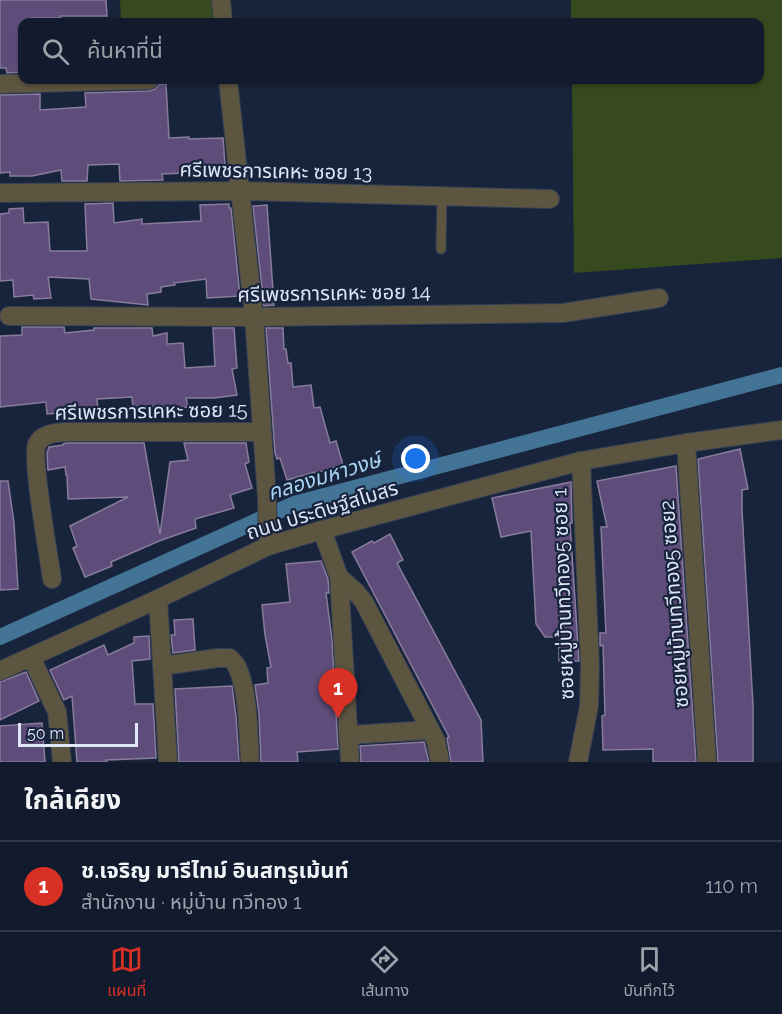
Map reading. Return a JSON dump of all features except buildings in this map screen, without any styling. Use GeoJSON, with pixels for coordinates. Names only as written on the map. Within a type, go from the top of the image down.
{"type":"FeatureCollection","features":[{"type":"Feature","properties":{"kind":"street"},"geometry":{"type":"LineString","coordinates":[[221,0],[223,18]]}},
{"type":"Feature","properties":{"kind":"street"},"geometry":{"type":"LineString","coordinates":[[0,84],[18,84]]}},
{"type":"Feature","properties":{"kind":"street"},"geometry":{"type":"LineString","coordinates":[[228,84],[254,317],[267,498],[268,546]]}},
{"type":"Feature","properties":{"kind":"street","name":"ศรีเพชรการเคหะ ซอย 13"},"geometry":{"type":"LineString","coordinates":[[0,193],[241,191],[550,199]]}},
{"type":"Feature","properties":{"kind":"street","name":"ศรีเพชรการเคหะ ซอย 14"},"geometry":{"type":"LineString","coordinates":[[9,316],[254,317],[563,313],[659,298]]}},
{"type":"Feature","properties":{"kind":"street","name":"ถนน ประดิษฐ์สโมสร"},"geometry":{"type":"LineString","coordinates":[[0,671],[268,546],[581,461],[782,430]]}},
{"type":"Feature","properties":{"kind":"street","name":"ศรีเพชรการเคหะ ซอย 15"},"geometry":{"type":"LineString","coordinates":[[51,579],[36,470],[36,447],[47,434],[66,432],[261,432]]}},
{"type":"Feature","properties":{"kind":"street","name":"ซอยหมู่บ้านทวีทอง5 ซอย2"},"geometry":{"type":"LineString","coordinates":[[686,443],[707,762]]}},
{"type":"Feature","properties":{"kind":"street","name":"ซอยหมู่บ้านทวีทอง5 ซอย 1"},"geometry":{"type":"LineString","coordinates":[[581,461],[590,665],[589,706],[583,760]]}},
{"type":"Feature","properties":{"kind":"street"},"geometry":{"type":"LineString","coordinates":[[322,530],[339,577],[350,762]]}},
{"type":"Feature","properties":{"kind":"street"},"geometry":{"type":"LineString","coordinates":[[339,577],[364,602],[430,730],[440,762]]}},
{"type":"Feature","properties":{"kind":"street"},"geometry":{"type":"LineString","coordinates":[[158,599],[168,762]]}},
{"type":"Feature","properties":{"kind":"street"},"geometry":{"type":"LineString","coordinates":[[32,657],[57,712],[62,762]]}},
{"type":"Feature","properties":{"kind":"street"},"geometry":{"type":"LineString","coordinates":[[162,666],[217,658],[230,658],[235,663],[244,690],[250,762]]}},
{"type":"Feature","properties":{"kind":"street"},"geometry":{"type":"LineString","coordinates":[[348,735],[430,730]]}},
{"type":"Feature","properties":{"kind":"lane"},"geometry":{"type":"LineString","coordinates":[[441,249],[442,196]]}},
{"type":"Feature","properties":{"kind":"green space"},"geometry":{"type":"Polygon","coordinates":[[[120,0],[221,0],[223,18],[121,18],[120,0]]]}},
{"type":"Feature","properties":{"kind":"green space"},"geometry":{"type":"Polygon","coordinates":[[[571,0],[782,0],[782,258],[574,273],[572,84],[764,84],[764,18],[571,18],[571,0]]]}},
{"type":"Feature","properties":{"kind":"waterway","name":"คลองมหาวงษ์"},"geometry":{"type":"LineString","coordinates":[[0,637],[294,504],[782,375]]}},
{"type":"Feature","properties":{"kind":"place","name":"ช.เจริญ มารีไทม์ อินสทรูเม้นท์"},"geometry":{"type":"Point","coordinates":[338,718]}}]}
